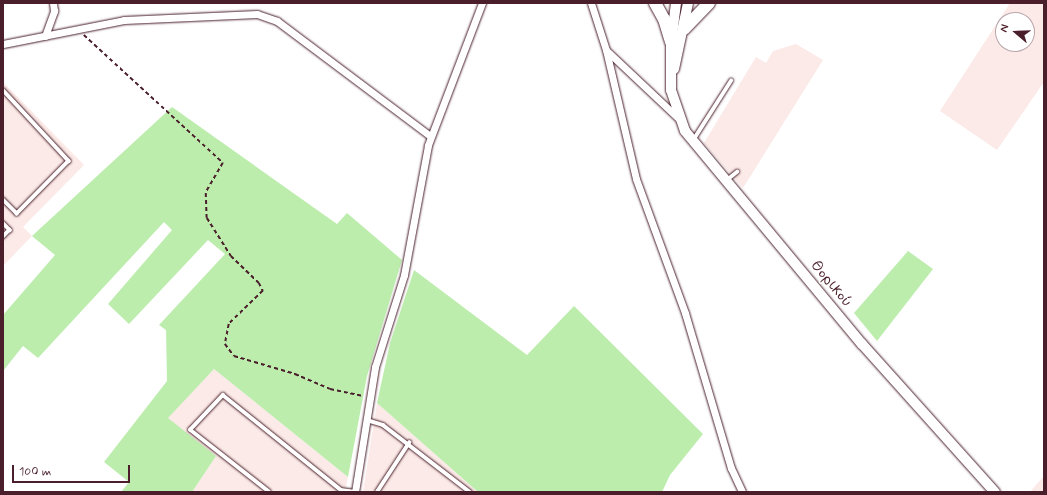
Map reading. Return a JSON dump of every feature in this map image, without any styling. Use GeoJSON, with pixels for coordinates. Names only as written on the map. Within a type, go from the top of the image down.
{"type":"FeatureCollection","features":[{"type":"Feature","properties":{"kind":"highway"},"geometry":{"type":"LineString","coordinates":[[655,3],[664,18],[671,42]]}},
{"type":"Feature","properties":{"kind":"highway"},"geometry":{"type":"LineString","coordinates":[[684,29],[709,3]]}},
{"type":"Feature","properties":{"kind":"main road","name":"Θορικού"},"geometry":{"type":"LineString","coordinates":[[676,3],[671,42],[671,80],[678,118],[692,142],[725,182],[996,492]]}},
{"type":"Feature","properties":{"kind":"main road","name":"Θορικού"},"geometry":{"type":"LineString","coordinates":[[671,80],[684,29],[688,3]]}},
{"type":"Feature","properties":{"kind":"street"},"geometry":{"type":"LineString","coordinates":[[45,36],[54,11],[52,3]]}},
{"type":"Feature","properties":{"kind":"street"},"geometry":{"type":"LineString","coordinates":[[355,492],[371,397],[387,323],[404,275],[430,136],[482,3]]}},
{"type":"Feature","properties":{"kind":"street"},"geometry":{"type":"LineString","coordinates":[[591,3],[606,50],[636,179],[685,313],[731,468],[742,492]]}},
{"type":"Feature","properties":{"kind":"street"},"geometry":{"type":"LineString","coordinates":[[3,44],[80,31],[124,20],[256,14],[277,21],[430,136]]}},
{"type":"Feature","properties":{"kind":"street"},"geometry":{"type":"LineString","coordinates":[[606,50],[678,118]]}},
{"type":"Feature","properties":{"kind":"lane"},"geometry":{"type":"LineString","coordinates":[[692,142],[731,81]]}},
{"type":"Feature","properties":{"kind":"lane"},"geometry":{"type":"LineString","coordinates":[[3,90],[69,161],[17,214],[3,200]]}},
{"type":"Feature","properties":{"kind":"lane"},"geometry":{"type":"LineString","coordinates":[[725,182],[737,172]]}},
{"type":"Feature","properties":{"kind":"lane"},"geometry":{"type":"LineString","coordinates":[[3,223],[10,230],[3,237]]}},
{"type":"Feature","properties":{"kind":"lane"},"geometry":{"type":"LineString","coordinates":[[269,492],[190,430],[223,395],[340,491],[355,492]]}},
{"type":"Feature","properties":{"kind":"lane"},"geometry":{"type":"LineString","coordinates":[[367,420],[383,425],[409,443],[470,492]]}},
{"type":"Feature","properties":{"kind":"lane"},"geometry":{"type":"LineString","coordinates":[[377,492],[409,443]]}},
{"type":"Feature","properties":{"kind":"path"},"geometry":{"type":"LineString","coordinates":[[80,31],[224,163],[206,193],[207,218],[231,256],[259,283],[263,291],[230,324],[225,344],[234,356],[252,364],[296,374],[330,389],[371,397]]}},
{"type":"Feature","properties":{"kind":"shaded area"},"geometry":{"type":"Polygon","coordinates":[[[1010,3],[1044,3],[1044,82],[997,150],[940,111],[995,26],[995,52],[1035,52],[1035,12],[1004,12],[1010,3]]]}},
{"type":"Feature","properties":{"kind":"shaded area"},"geometry":{"type":"Polygon","coordinates":[[[796,44],[823,60],[743,188],[704,143],[756,57],[766,63],[773,51],[796,44]]]}},
{"type":"Feature","properties":{"kind":"shaded area"},"geometry":{"type":"Polygon","coordinates":[[[3,82],[84,165],[23,227],[32,236],[3,266],[3,82]]]}},
{"type":"Feature","properties":{"kind":"shaded area"},"geometry":{"type":"Polygon","coordinates":[[[214,369],[348,477],[345,492],[192,492],[216,456],[167,418],[214,369]]]}},
{"type":"Feature","properties":{"kind":"shaded area"},"geometry":{"type":"Polygon","coordinates":[[[377,403],[478,492],[363,492],[377,403]]]}},
{"type":"Feature","properties":{"kind":"shaded area"},"geometry":{"type":"Polygon","coordinates":[[[1043,477],[1044,492],[1030,492],[1043,477]]]}},
{"type":"Feature","properties":{"kind":"green space"},"geometry":{"type":"Polygon","coordinates":[[[172,107],[337,224],[347,213],[402,260],[367,376],[348,477],[214,369],[168,418],[216,456],[192,492],[121,492],[129,482],[104,462],[167,381],[166,330],[159,325],[225,254],[208,240],[129,324],[108,304],[172,230],[164,222],[38,358],[23,346],[3,371],[3,315],[55,255],[32,236],[172,107]]]}},
{"type":"Feature","properties":{"kind":"green space"},"geometry":{"type":"Polygon","coordinates":[[[908,251],[933,269],[877,341],[854,313],[908,251]]]}},
{"type":"Feature","properties":{"kind":"green space"},"geometry":{"type":"Polygon","coordinates":[[[414,270],[527,355],[574,306],[703,434],[670,475],[662,492],[478,492],[377,403],[390,343],[414,270]]]}}]}
